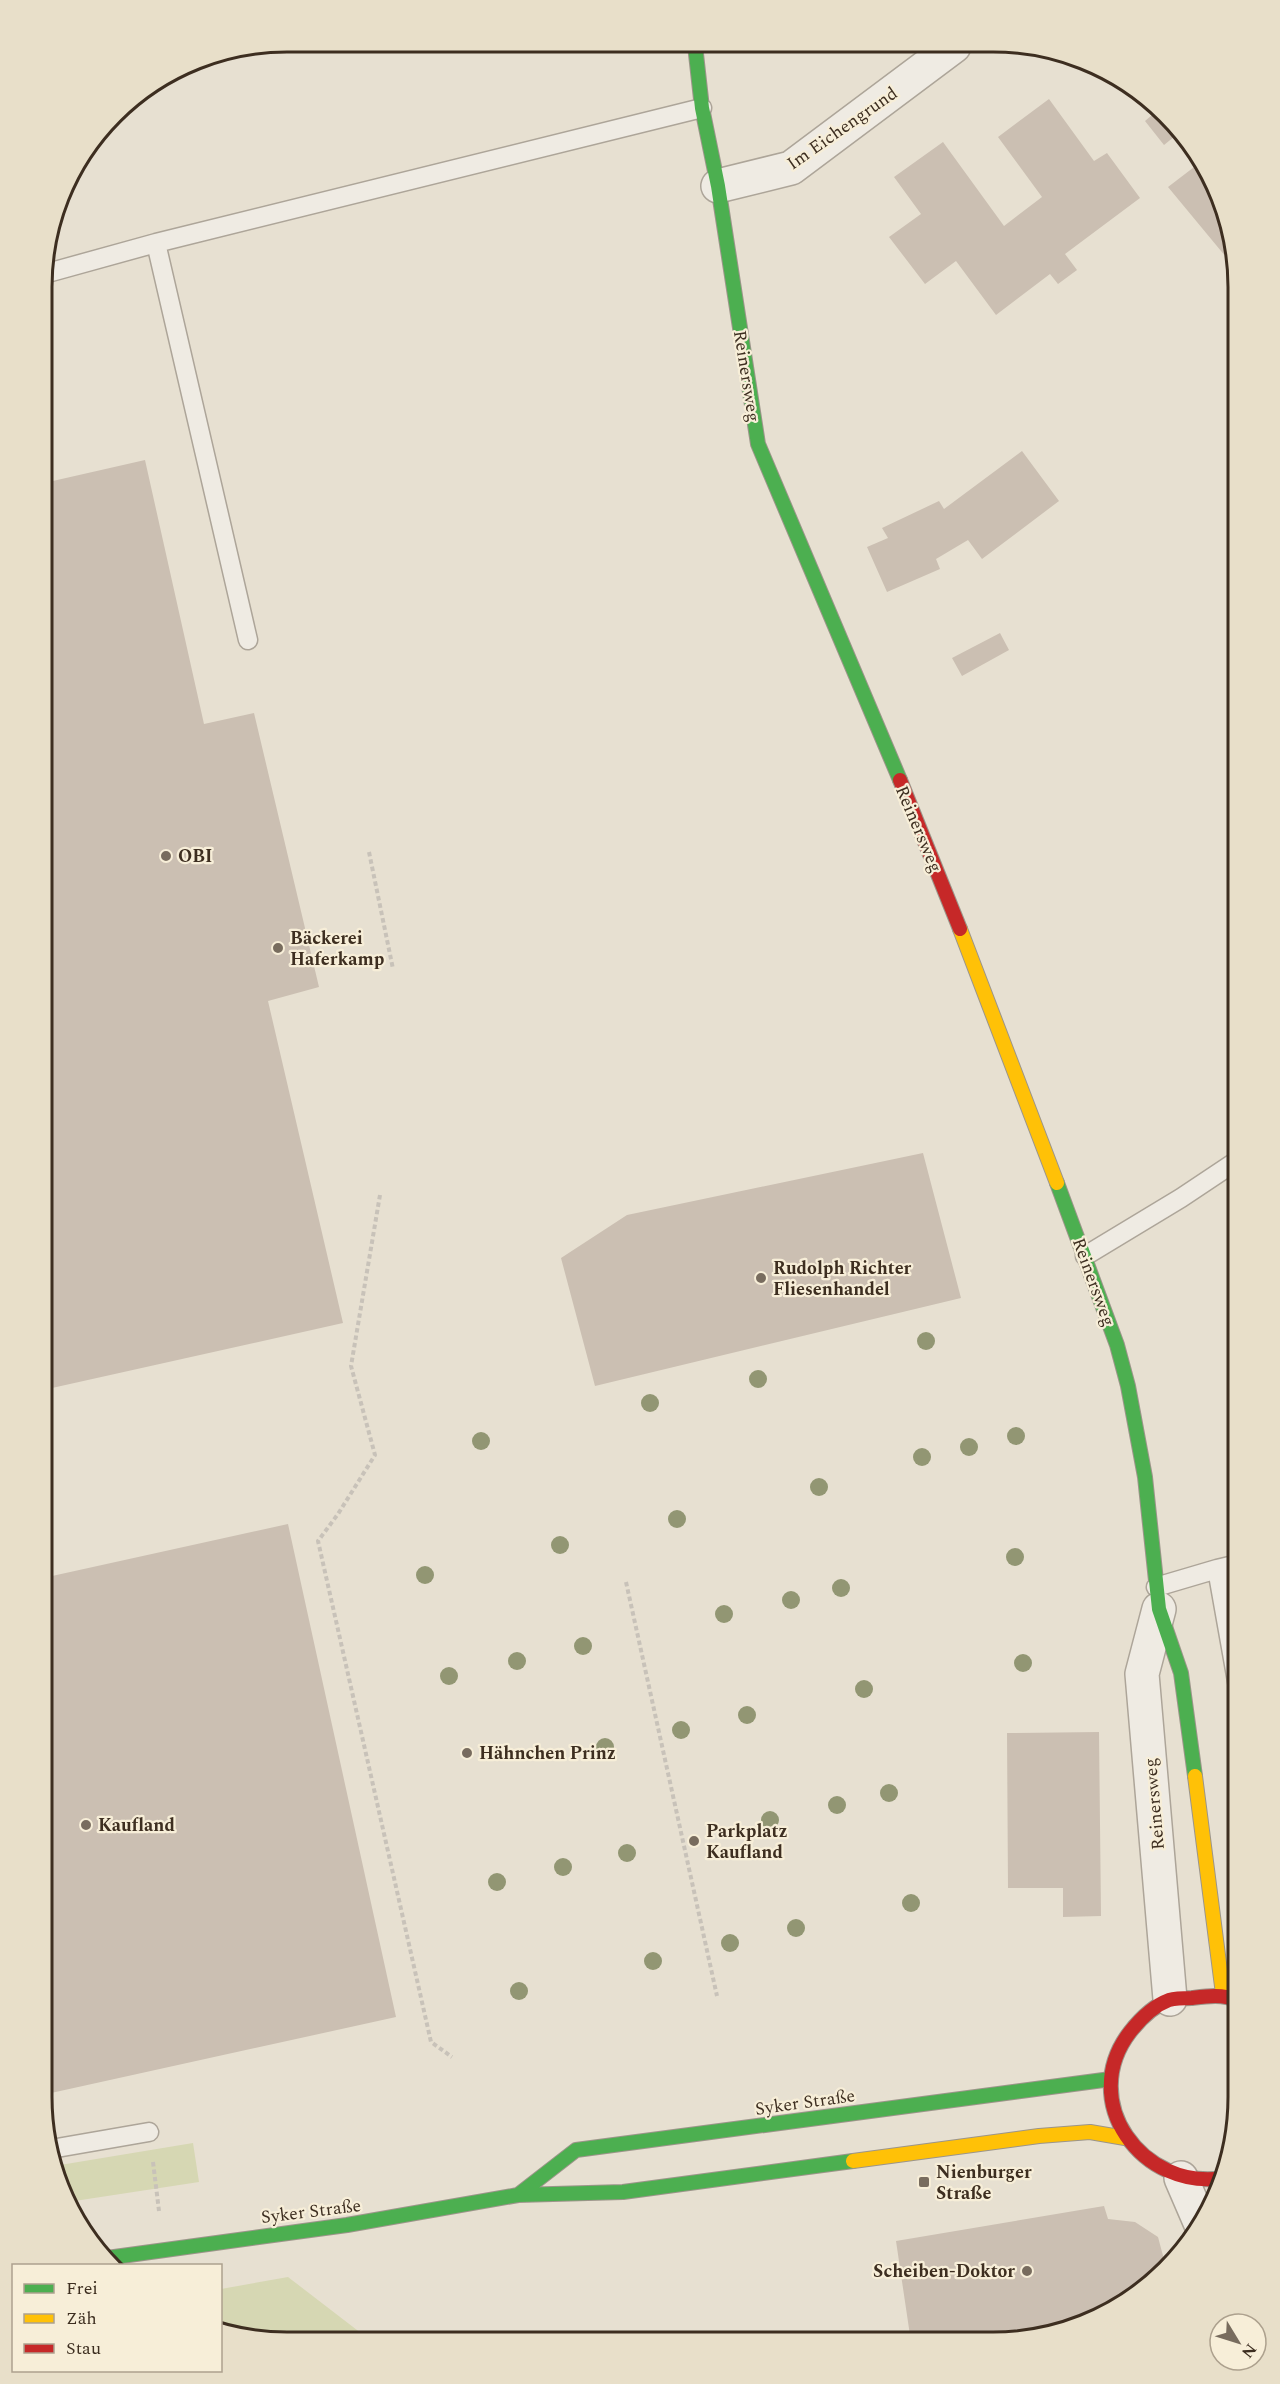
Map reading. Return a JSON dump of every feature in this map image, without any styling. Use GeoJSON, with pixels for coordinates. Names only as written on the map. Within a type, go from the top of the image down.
{"type":"FeatureCollection","features":[{"type":"Feature","properties":{"kind":"main road","name":"Reinersweg"},"geometry":{"type":"LineString","coordinates":[[697,52],[702,108],[718,186],[758,444],[927,844],[1117,1345],[1128,1386],[1145,1477],[1157,1598],[1181,1673],[1223,1994]]}},
{"type":"Feature","properties":{"kind":"main road"},"geometry":{"type":"LineString","coordinates":[[1212,2180],[1181,2178],[1150,2163],[1125,2138],[1116,2119],[1111,2079],[1116,2054],[1129,2031],[1147,2012],[1170,2000],[1223,1994],[1228,1996]]}},
{"type":"Feature","properties":{"kind":"main road","name":"Syker Straße"},"geometry":{"type":"LineString","coordinates":[[518,2195],[576,2150],[1111,2079]]}},
{"type":"Feature","properties":{"kind":"main road","name":"Syker Straße"},"geometry":{"type":"LineString","coordinates":[[116,2257],[347,2225],[518,2195],[623,2192],[1039,2136],[1090,2132],[1125,2138]]}},
{"type":"Feature","properties":{"kind":"street","name":"Im Eichengrund"},"geometry":{"type":"LineString","coordinates":[[718,186],[791,168],[946,52]]}},
{"type":"Feature","properties":{"kind":"street","name":"Reinersweg"},"geometry":{"type":"LineString","coordinates":[[1157,1598],[1142,1674],[1170,2000]]}},
{"type":"Feature","properties":{"kind":"street"},"geometry":{"type":"LineString","coordinates":[[1181,2178],[1196,2213]]}},
{"type":"Feature","properties":{"kind":"lane"},"geometry":{"type":"LineString","coordinates":[[53,271],[156,243],[702,108]]}},
{"type":"Feature","properties":{"kind":"lane"},"geometry":{"type":"LineString","coordinates":[[156,243],[248,640]]}},
{"type":"Feature","properties":{"kind":"lane"},"geometry":{"type":"LineString","coordinates":[[1085,1256],[1172,1204],[1228,1167]]}},
{"type":"Feature","properties":{"kind":"lane"},"geometry":{"type":"LineString","coordinates":[[1157,1598],[1217,1569],[1228,1566]]}},
{"type":"Feature","properties":{"kind":"lane"},"geometry":{"type":"LineString","coordinates":[[1217,1569],[1228,1631]]}},
{"type":"Feature","properties":{"kind":"lane"},"geometry":{"type":"LineString","coordinates":[[59,2148],[149,2132]]}},
{"type":"Feature","properties":{"kind":"path"},"geometry":{"type":"LineString","coordinates":[[369,852],[393,969]]}},
{"type":"Feature","properties":{"kind":"path"},"geometry":{"type":"LineString","coordinates":[[380,1195],[351,1366],[375,1455],[338,1514],[318,1540],[431,2042],[452,2057]]}},
{"type":"Feature","properties":{"kind":"path"},"geometry":{"type":"LineString","coordinates":[[626,1582],[717,1996]]}},
{"type":"Feature","properties":{"kind":"path"},"geometry":{"type":"LineString","coordinates":[[149,2132],[164,2249]]}},
{"type":"Feature","properties":{"kind":"green space"},"geometry":{"type":"Polygon","coordinates":[[[193,2143],[199,2182],[77,2201],[63,2165],[193,2143]]]}},
{"type":"Feature","properties":{"kind":"green space"},"geometry":{"type":"Polygon","coordinates":[[[288,2277],[360,2332],[272,2331],[222,2322],[222,2289],[288,2277]]]}},
{"type":"Feature","properties":{"kind":"building"},"geometry":{"type":"Polygon","coordinates":[[[1049,99],[1094,161],[1107,153],[1140,198],[1065,254],[1077,270],[1058,284],[1050,274],[996,315],[956,261],[925,284],[889,237],[921,214],[894,177],[943,142],[1004,226],[1042,197],[998,137],[1049,99]]]}},
{"type":"Feature","properties":{"kind":"building"},"geometry":{"type":"Polygon","coordinates":[[[1152,115],[1173,138],[1164,145],[1145,121],[1152,115]]]}},
{"type":"Feature","properties":{"kind":"building"},"geometry":{"type":"Polygon","coordinates":[[[1194,167],[1215,212],[1225,256],[1168,187],[1194,167]]]}},
{"type":"Feature","properties":{"kind":"building"},"geometry":{"type":"Polygon","coordinates":[[[1022,451],[1059,501],[982,559],[968,540],[936,559],[940,569],[887,592],[867,547],[888,538],[882,528],[939,501],[944,509],[1022,451]]]}},
{"type":"Feature","properties":{"kind":"building","name":"OBI"},"geometry":{"type":"Polygon","coordinates":[[[145,460],[204,724],[254,713],[319,987],[268,1001],[343,1323],[52,1388],[52,481],[145,460]]]}},
{"type":"Feature","properties":{"kind":"building"},"geometry":{"type":"Polygon","coordinates":[[[1000,633],[1009,650],[962,676],[952,658],[1000,633]]]}},
{"type":"Feature","properties":{"kind":"building","name":"Rudolph Richter Fliesenhandel"},"geometry":{"type":"Polygon","coordinates":[[[923,1153],[961,1298],[595,1386],[561,1258],[627,1215],[923,1153]]]}},
{"type":"Feature","properties":{"kind":"building"},"geometry":{"type":"Polygon","coordinates":[[[288,1524],[396,2017],[52,2093],[52,1576],[288,1524]]]}},
{"type":"Feature","properties":{"kind":"building"},"geometry":{"type":"Polygon","coordinates":[[[1099,1732],[1101,1916],[1063,1917],[1063,1888],[1008,1888],[1007,1733],[1099,1732]]]}},
{"type":"Feature","properties":{"kind":"building"},"geometry":{"type":"Polygon","coordinates":[[[1104,2206],[1108,2219],[1135,2222],[1158,2237],[1163,2258],[1123,2292],[1068,2319],[1038,2327],[1008,2331],[910,2332],[896,2241],[1104,2206]]]}},
{"type":"Feature","properties":{"kind":"traffic: fast"},"geometry":{"type":"LineString","coordinates":[[696,52],[702,108],[718,186],[758,444],[900,780]]}},
{"type":"Feature","properties":{"kind":"traffic: fast"},"geometry":{"type":"LineString","coordinates":[[1057,1183],[1117,1345],[1128,1386],[1145,1477],[1159,1609],[1181,1673],[1195,1776]]}},
{"type":"Feature","properties":{"kind":"traffic: fast"},"geometry":{"type":"LineString","coordinates":[[518,2195],[576,2150],[1111,2079]]}},
{"type":"Feature","properties":{"kind":"traffic: fast"},"geometry":{"type":"LineString","coordinates":[[116,2257],[347,2225],[518,2195],[623,2192],[853,2161]]}},
{"type":"Feature","properties":{"kind":"traffic: slow"},"geometry":{"type":"LineString","coordinates":[[960,929],[1057,1183]]}},
{"type":"Feature","properties":{"kind":"traffic: slow"},"geometry":{"type":"LineString","coordinates":[[1195,1776],[1223,1994]]}},
{"type":"Feature","properties":{"kind":"traffic: slow"},"geometry":{"type":"LineString","coordinates":[[853,2161],[1039,2136],[1090,2132],[1125,2138]]}},
{"type":"Feature","properties":{"kind":"traffic: jam"},"geometry":{"type":"LineString","coordinates":[[900,780],[960,929]]}},
{"type":"Feature","properties":{"kind":"traffic: jam"},"geometry":{"type":"LineString","coordinates":[[1213,2178],[1194,2178],[1167,2170],[1144,2156],[1126,2136],[1115,2112],[1111,2086],[1115,2059],[1130,2032],[1153,2009],[1177,1998],[1228,1998]]}},
{"type":"Feature","properties":{"kind":"place","name":"OBI"},"geometry":{"type":"Point","coordinates":[166,856]}},
{"type":"Feature","properties":{"kind":"place","name":"Bäckerei Haferkamp"},"geometry":{"type":"Point","coordinates":[278,948]}},
{"type":"Feature","properties":{"kind":"place","name":"Rudolph Richter Fliesenhandel"},"geometry":{"type":"Point","coordinates":[761,1278]}},
{"type":"Feature","properties":{"kind":"place","name":"Hähnchen Prinz"},"geometry":{"type":"Point","coordinates":[467,1753]}},
{"type":"Feature","properties":{"kind":"place","name":"Kaufland"},"geometry":{"type":"Point","coordinates":[86,1825]}},
{"type":"Feature","properties":{"kind":"place","name":"Parkplatz Kaufland"},"geometry":{"type":"Point","coordinates":[694,1841]}},
{"type":"Feature","properties":{"kind":"place","name":"Nienburger Straße"},"geometry":{"type":"Point","coordinates":[924,2182]}},
{"type":"Feature","properties":{"kind":"place","name":"Scheiben-Doktor"},"geometry":{"type":"Point","coordinates":[1027,2271]}}]}
